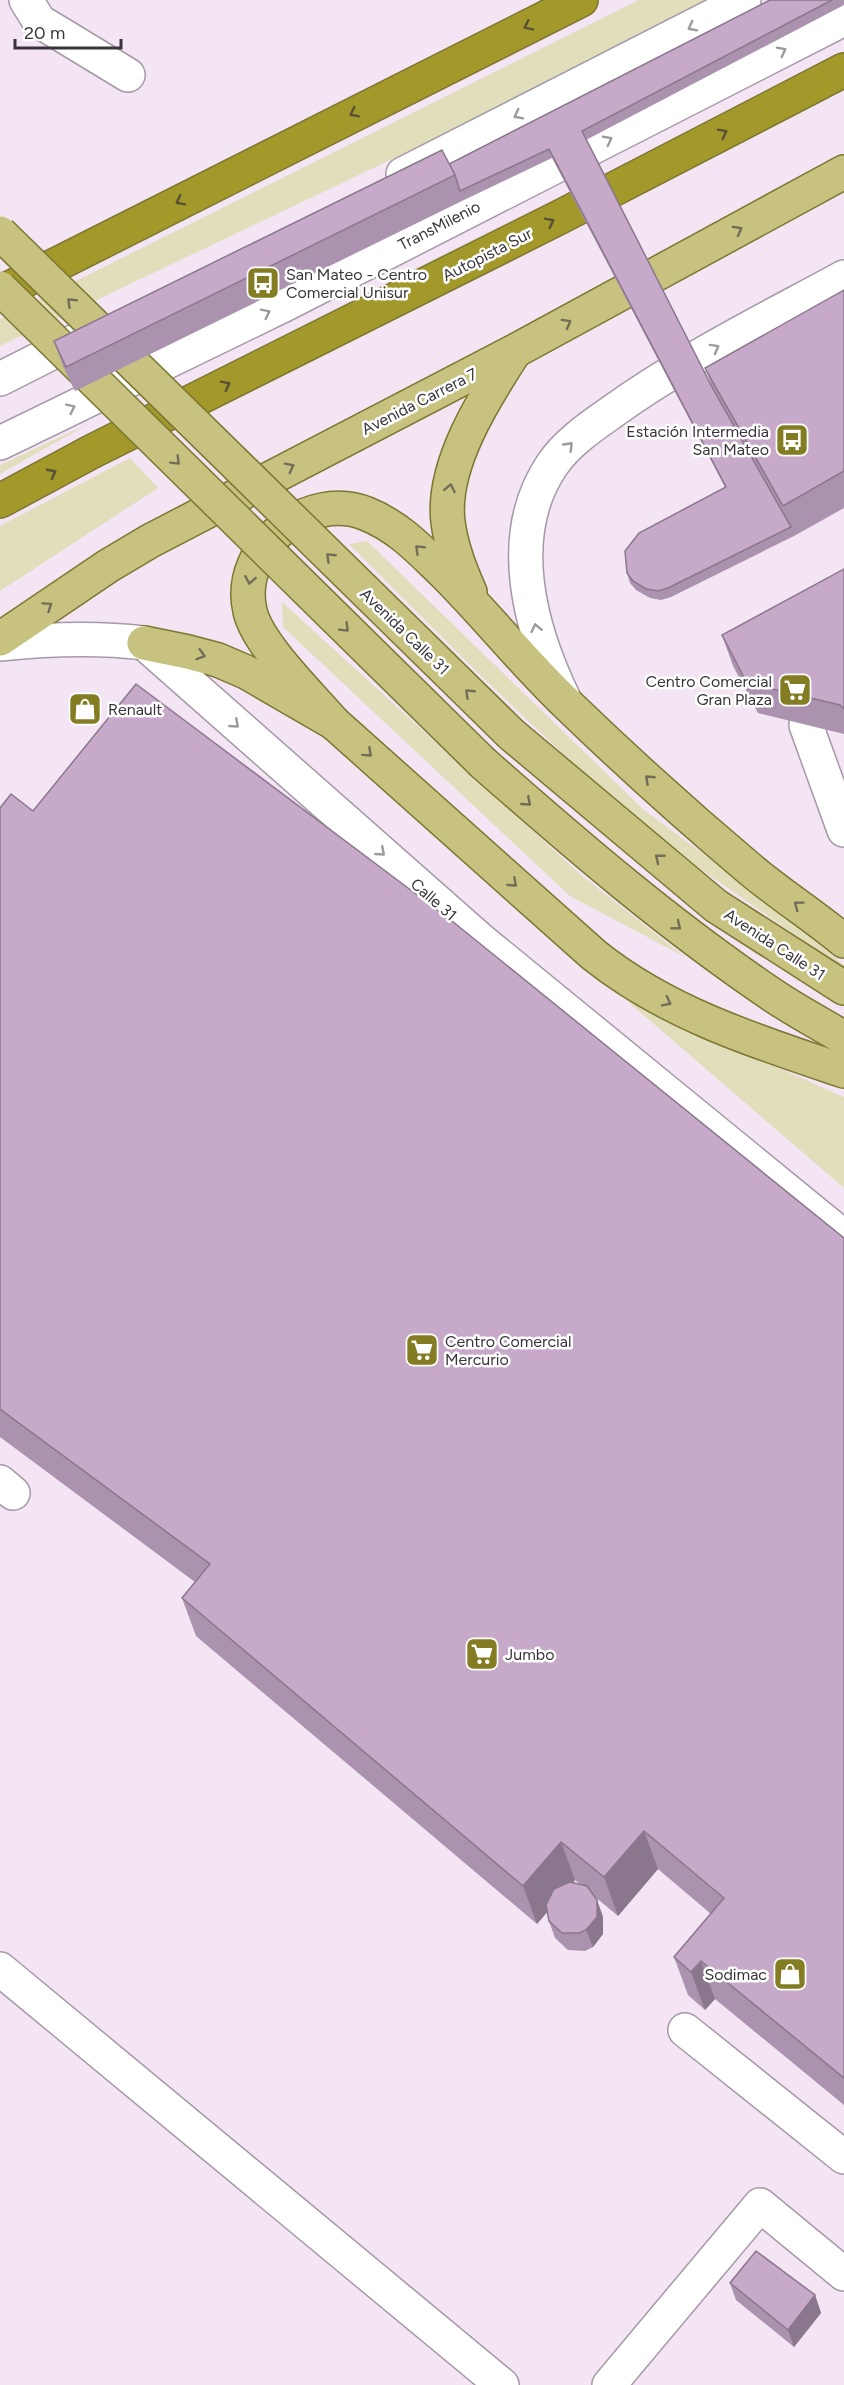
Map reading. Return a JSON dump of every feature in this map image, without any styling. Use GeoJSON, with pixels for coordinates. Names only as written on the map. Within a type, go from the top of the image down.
{"type":"FeatureCollection","features":[{"type":"Feature","properties":{"kind":"highway"},"geometry":{"type":"LineString","coordinates":[[0,293],[581,0]]}},
{"type":"Feature","properties":{"kind":"highway","name":"Autopista Sur"},"geometry":{"type":"LineString","coordinates":[[0,501],[91,452],[560,217],[844,70]]}},
{"type":"Feature","properties":{"kind":"main road","name":"Avenida Carrera 7"},"geometry":{"type":"LineString","coordinates":[[0,639],[108,566],[150,541],[515,351],[844,172]]}},
{"type":"Feature","properties":{"kind":"main road","name":"Avenida Calle 31"},"geometry":{"type":"LineString","coordinates":[[0,233],[511,734],[716,906],[844,988]]}},
{"type":"Feature","properties":{"kind":"main road"},"geometry":{"type":"LineString","coordinates":[[0,288],[483,763],[587,855],[685,933],[775,997],[844,1038]]}},
{"type":"Feature","properties":{"kind":"main road"},"geometry":{"type":"LineString","coordinates":[[475,605],[452,545],[447,502],[464,441],[484,399],[515,351]]}},
{"type":"Feature","properties":{"kind":"main road"},"geometry":{"type":"LineString","coordinates":[[844,940],[753,871],[659,789],[565,702],[475,605],[392,525],[364,513],[339,507],[310,513],[283,527],[267,541],[254,563],[249,585],[250,612],[260,633],[276,655],[334,723],[550,917],[617,973],[691,1015],[777,1049],[844,1071]]}},
{"type":"Feature","properties":{"kind":"main road"},"geometry":{"type":"LineString","coordinates":[[144,644],[219,660],[246,672],[334,723]]}},
{"type":"Feature","properties":{"kind":"street"},"geometry":{"type":"LineString","coordinates":[[26,0],[39,21],[128,75]]}},
{"type":"Feature","properties":{"kind":"street"},"geometry":{"type":"LineString","coordinates":[[373,189],[744,0]]}},
{"type":"Feature","properties":{"kind":"street","name":"TransMilenio"},"geometry":{"type":"LineString","coordinates":[[0,443],[284,305],[844,19]]}},
{"type":"Feature","properties":{"kind":"street"},"geometry":{"type":"LineString","coordinates":[[565,702],[539,640],[528,590],[526,568],[526,544],[536,496],[552,464],[583,433],[645,387],[844,276]]}},
{"type":"Feature","properties":{"kind":"street"},"geometry":{"type":"LineString","coordinates":[[0,379],[129,314]]}},
{"type":"Feature","properties":{"kind":"street"},"geometry":{"type":"LineString","coordinates":[[0,645],[78,639],[114,639],[144,644]]}},
{"type":"Feature","properties":{"kind":"street","name":"Calle 31"},"geometry":{"type":"LineString","coordinates":[[144,644],[474,951],[844,1237]]}},
{"type":"Feature","properties":{"kind":"street"},"geometry":{"type":"LineString","coordinates":[[806,725],[844,830]]}},
{"type":"Feature","properties":{"kind":"street"},"geometry":{"type":"LineString","coordinates":[[0,1969],[502,2385]]}},
{"type":"Feature","properties":{"kind":"street"},"geometry":{"type":"LineString","coordinates":[[685,2030],[844,2157]]}},
{"type":"Feature","properties":{"kind":"street"},"geometry":{"type":"LineString","coordinates":[[609,2385],[760,2205],[844,2274]]}},
{"type":"Feature","properties":{"kind":"shaded area"},"geometry":{"type":"Polygon","coordinates":[[[639,0],[706,0],[432,140],[0,346],[0,319],[639,0]]]}},
{"type":"Feature","properties":{"kind":"shaded area"},"geometry":{"type":"Polygon","coordinates":[[[90,423],[0,474],[0,465],[90,423]]]}},
{"type":"Feature","properties":{"kind":"shaded area"},"geometry":{"type":"Polygon","coordinates":[[[130,458],[158,488],[0,591],[0,526],[130,458]]]}},
{"type":"Feature","properties":{"kind":"shaded area"},"geometry":{"type":"Polygon","coordinates":[[[367,541],[644,810],[776,908],[844,965],[844,969],[640,827],[475,670],[349,544],[367,541]]]}},
{"type":"Feature","properties":{"kind":"shaded area"},"geometry":{"type":"Polygon","coordinates":[[[282,602],[581,875],[685,957],[570,896],[283,627],[282,602]]]}},
{"type":"Feature","properties":{"kind":"shaded area"},"geometry":{"type":"Polygon","coordinates":[[[626,1000],[844,1097],[844,1188],[626,1000]]]}},
{"type":"Feature","properties":{"kind":"building"},"geometry":{"type":"Polygon","coordinates":[[[770,0],[832,0],[582,131],[713,389],[791,527],[668,588],[658,591],[646,589],[633,581],[627,573],[625,551],[639,533],[726,487],[549,149],[460,191],[449,164],[770,0]]]}},
{"type":"Feature","properties":{"kind":"building"},"geometry":{"type":"Polygon","coordinates":[[[442,150],[455,175],[66,367],[54,341],[442,150]]]}},
{"type":"Feature","properties":{"kind":"building","name":"Estación Intermedia San Mateo"},"geometry":{"type":"Polygon","coordinates":[[[844,290],[844,471],[783,506],[705,368],[844,290]]]}},
{"type":"Feature","properties":{"kind":"building"},"geometry":{"type":"Polygon","coordinates":[[[844,569],[844,709],[840,705],[747,683],[722,635],[844,569]]]}},
{"type":"Feature","properties":{"kind":"building","name":"Centro Comercial Mercurio"},"geometry":{"type":"Polygon","coordinates":[[[136,684],[452,921],[844,1238],[844,2078],[701,1961],[691,1972],[674,1957],[724,1898],[644,1831],[604,1877],[561,1842],[523,1886],[182,1598],[210,1564],[0,1409],[0,808],[11,794],[33,811],[136,684]]]}},
{"type":"Feature","properties":{"kind":"building"},"geometry":{"type":"Polygon","coordinates":[[[570,1882],[587,1886],[597,1900],[597,1917],[586,1930],[579,1933],[562,1933],[549,1921],[546,1905],[554,1889],[570,1882]]]}},
{"type":"Feature","properties":{"kind":"building"},"geometry":{"type":"Polygon","coordinates":[[[756,2251],[815,2295],[788,2330],[730,2283],[756,2251]]]}},
{"type":"Feature","properties":{"kind":"place","name":"San Mateo - Centro Comercial Unisur"},"geometry":{"type":"Point","coordinates":[263,283]}},
{"type":"Feature","properties":{"kind":"place","name":"Estación Intermedia San Mateo"},"geometry":{"type":"Point","coordinates":[792,440]}},
{"type":"Feature","properties":{"kind":"place","name":"Centro Comercial Gran Plaza"},"geometry":{"type":"Point","coordinates":[795,690]}},
{"type":"Feature","properties":{"kind":"place","name":"Renault"},"geometry":{"type":"Point","coordinates":[85,709]}},
{"type":"Feature","properties":{"kind":"place","name":"Centro Comercial Mercurio"},"geometry":{"type":"Point","coordinates":[422,1350]}},
{"type":"Feature","properties":{"kind":"place","name":"Jumbo"},"geometry":{"type":"Point","coordinates":[482,1654]}},
{"type":"Feature","properties":{"kind":"place","name":"Sodimac"},"geometry":{"type":"Point","coordinates":[790,1974]}}]}
